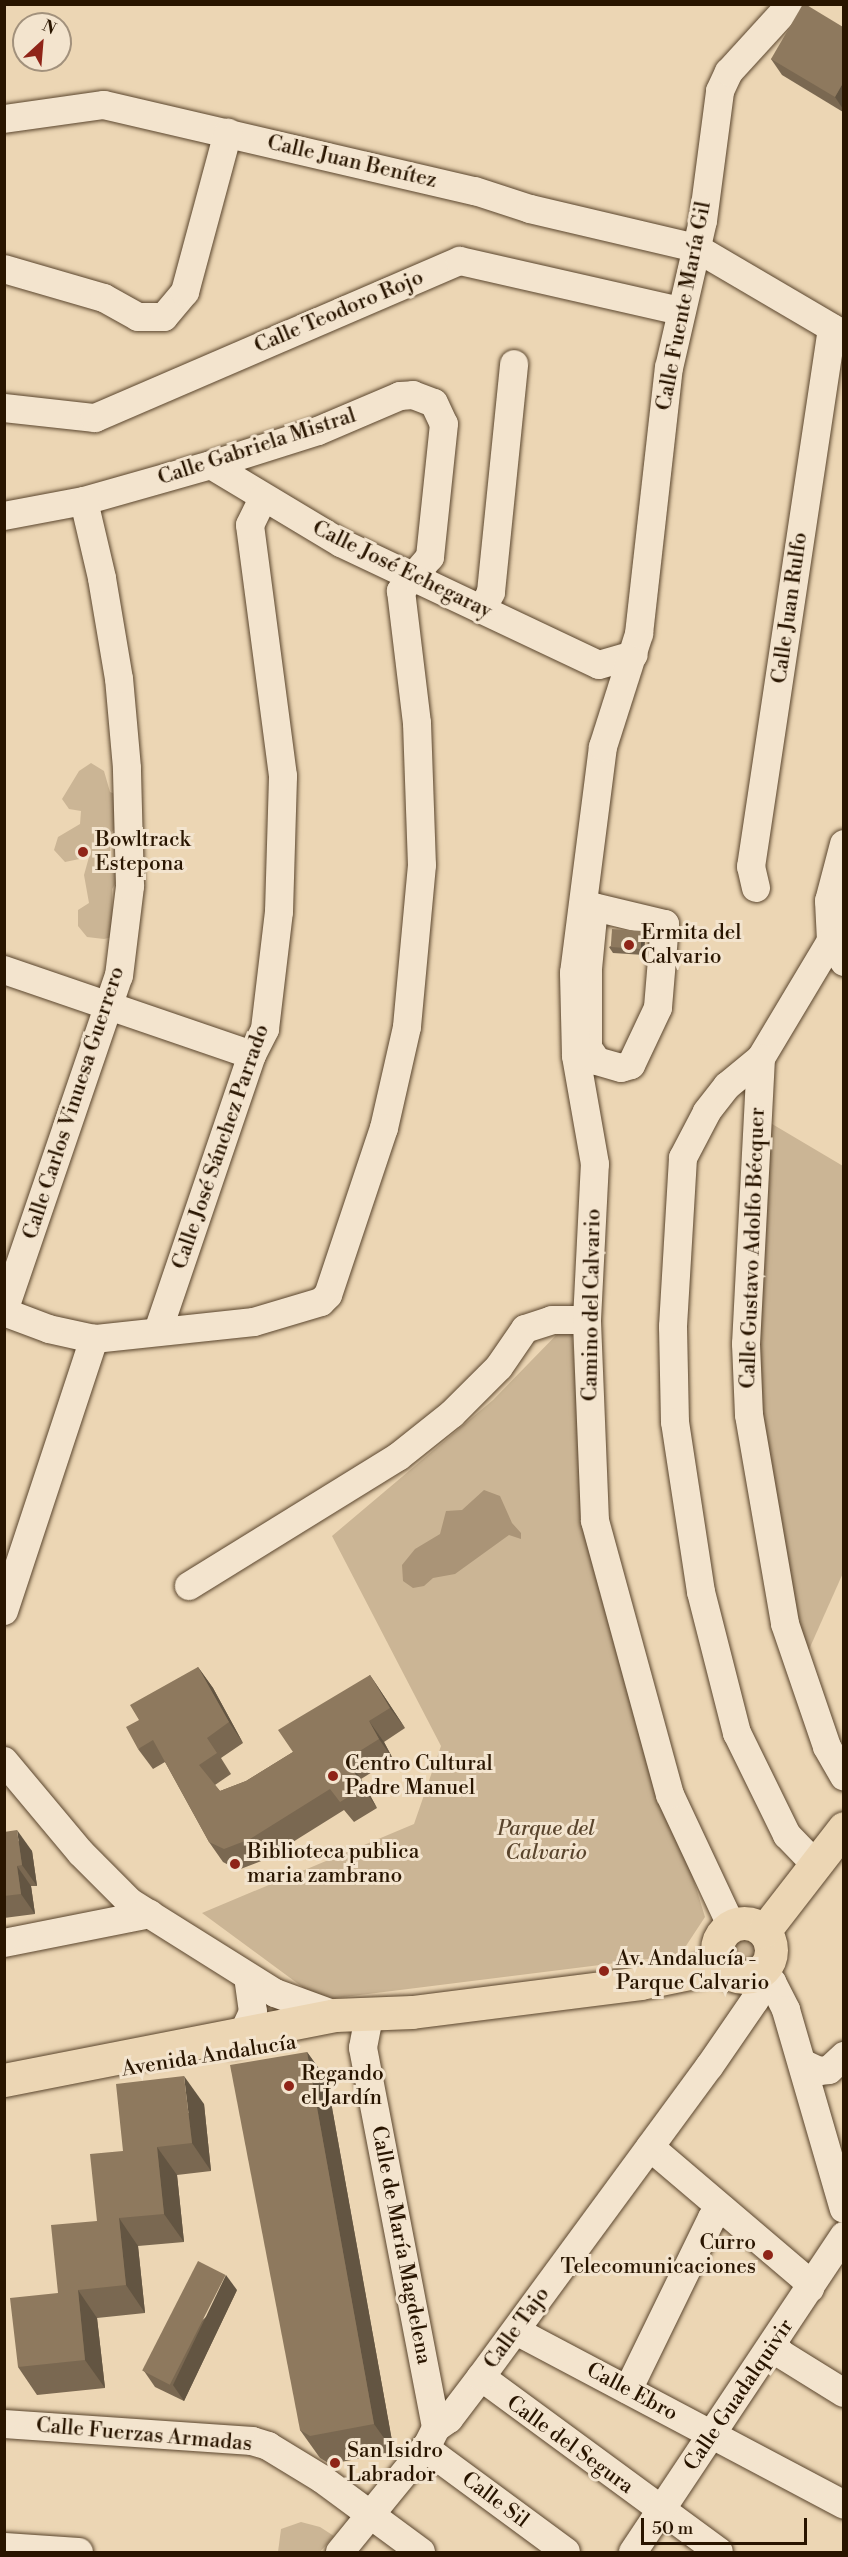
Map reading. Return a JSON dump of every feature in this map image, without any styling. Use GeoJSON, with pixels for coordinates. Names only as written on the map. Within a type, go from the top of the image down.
{"type":"FeatureCollection","features":[{"type":"Feature","properties":{"kind":"main road"},"geometry":{"type":"LineString","coordinates":[[764,1931],[843,1828]]}},
{"type":"Feature","properties":{"kind":"main road"},"geometry":{"type":"LineString","coordinates":[[748,1923],[764,1931],[771,1947],[757,1973],[733,1975],[719,1961],[719,1937],[730,1925],[748,1923]]}},
{"type":"Feature","properties":{"kind":"main road","name":"Avenida Andalucía"},"geometry":{"type":"LineString","coordinates":[[4,2080],[335,2015],[412,2012],[640,1983],[699,1971],[719,1961]]}},
{"type":"Feature","properties":{"kind":"main road","name":"Avenida Andalucía"},"geometry":{"type":"LineString","coordinates":[[4,2092],[367,2027],[412,2012]]}},
{"type":"Feature","properties":{"kind":"street","name":"Calle Fuente María Gil"},"geometry":{"type":"LineString","coordinates":[[617,703],[634,655],[639,633],[669,368],[696,248],[723,80],[791,4]]}},
{"type":"Feature","properties":{"kind":"street","name":"Calle Juan Benítez"},"geometry":{"type":"LineString","coordinates":[[4,119],[105,105],[696,248],[838,332]]}},
{"type":"Feature","properties":{"kind":"street"},"geometry":{"type":"LineString","coordinates":[[4,269],[104,298],[138,317],[164,317],[185,292],[228,133]]}},
{"type":"Feature","properties":{"kind":"street","name":"Calle Teodoro Rojo"},"geometry":{"type":"LineString","coordinates":[[4,408],[94,418],[460,261],[680,311]]}},
{"type":"Feature","properties":{"kind":"street","name":"Calle Juan Rulfo"},"geometry":{"type":"LineString","coordinates":[[756,888],[751,867],[838,332]]}},
{"type":"Feature","properties":{"kind":"street"},"geometry":{"type":"LineString","coordinates":[[482,610],[491,592],[514,364]]}},
{"type":"Feature","properties":{"kind":"street","name":"Calle Gabriela Mistral"},"geometry":{"type":"LineString","coordinates":[[4,516],[84,501],[211,465],[318,431],[400,396],[427,399],[439,409],[444,424],[430,557],[401,591],[417,723],[422,865],[416,958],[407,1027],[393,1091],[334,1283],[321,1302],[254,1322],[94,1339],[49,1329],[4,1311]]}},
{"type":"Feature","properties":{"kind":"street","name":"Calle José Echegaray"},"geometry":{"type":"LineString","coordinates":[[211,465],[341,543],[599,665]]}},
{"type":"Feature","properties":{"kind":"street","name":"Calle José Sánchez Parrado"},"geometry":{"type":"LineString","coordinates":[[158,1331],[252,1055],[265,1029],[279,912],[283,776],[277,711],[250,525],[263,498]]}},
{"type":"Feature","properties":{"kind":"street","name":"Calle Carlos Vinuesa Guerrero"},"geometry":{"type":"LineString","coordinates":[[4,1311],[119,976],[130,886],[127,768],[119,679],[102,578],[84,501]]}},
{"type":"Feature","properties":{"kind":"street"},"geometry":{"type":"LineString","coordinates":[[617,703],[599,665],[634,655]]}},
{"type":"Feature","properties":{"kind":"street","name":"Camino del Calvario"},"geometry":{"type":"LineString","coordinates":[[617,703],[603,747],[574,973],[576,1056],[595,1164],[587,1320],[596,1521],[670,1795],[730,1925]]}},
{"type":"Feature","properties":{"kind":"street"},"geometry":{"type":"LineString","coordinates":[[837,951],[829,901],[843,844]]}},
{"type":"Feature","properties":{"kind":"street"},"geometry":{"type":"LineString","coordinates":[[594,907],[666,924],[658,1008],[651,1030],[631,1065],[621,1068],[597,1061],[588,1048],[588,969],[594,907]]}},
{"type":"Feature","properties":{"kind":"street","name":"Calle Gustavo Adolfo Bécquer"},"geometry":{"type":"LineString","coordinates":[[837,951],[761,1058],[748,1267],[749,1415],[785,1624],[827,1748],[843,1777]]}},
{"type":"Feature","properties":{"kind":"street"},"geometry":{"type":"LineString","coordinates":[[4,970],[252,1055]]}},
{"type":"Feature","properties":{"kind":"street"},"geometry":{"type":"LineString","coordinates":[[761,1058],[727,1086],[707,1112],[683,1158],[673,1327],[675,1422],[701,1592],[737,1732],[787,1835],[816,1865]]}},
{"type":"Feature","properties":{"kind":"street"},"geometry":{"type":"LineString","coordinates":[[189,1586],[398,1457],[452,1414],[491,1375],[525,1329],[552,1320],[587,1320]]}},
{"type":"Feature","properties":{"kind":"street"},"geometry":{"type":"LineString","coordinates":[[4,1611],[94,1339]]}},
{"type":"Feature","properties":{"kind":"street"},"geometry":{"type":"LineString","coordinates":[[4,1761],[81,1853],[140,1908],[248,1978],[296,2003],[335,2015]]}},
{"type":"Feature","properties":{"kind":"street"},"geometry":{"type":"LineString","coordinates":[[4,1924],[140,1908]]}},
{"type":"Feature","properties":{"kind":"street"},"geometry":{"type":"LineString","coordinates":[[4,1943],[140,1908]]}},
{"type":"Feature","properties":{"kind":"street"},"geometry":{"type":"LineString","coordinates":[[757,1973],[778,1992],[804,2064],[843,2209]]}},
{"type":"Feature","properties":{"kind":"street","name":"Calle Tajo"},"geometry":{"type":"LineString","coordinates":[[340,2553],[482,2377],[650,2147],[755,2000],[758,1989],[757,1973]]}},
{"type":"Feature","properties":{"kind":"street"},"geometry":{"type":"LineString","coordinates":[[196,2058],[204,2052],[239,2042],[246,2032],[254,2001],[248,1978]]}},
{"type":"Feature","properties":{"kind":"street","name":"Calle de María Magdelena"},"geometry":{"type":"LineString","coordinates":[[367,2027],[363,2048],[423,2362],[431,2438]]}},
{"type":"Feature","properties":{"kind":"street"},"geometry":{"type":"LineString","coordinates":[[804,2064],[819,2071],[829,2070],[843,2056]]}},
{"type":"Feature","properties":{"kind":"street"},"geometry":{"type":"LineString","coordinates":[[650,2147],[804,2278],[810,2288]]}},
{"type":"Feature","properties":{"kind":"street"},"geometry":{"type":"LineString","coordinates":[[628,2390],[712,2218],[723,2210]]}},
{"type":"Feature","properties":{"kind":"street","name":"Calle Guadalquivir"},"geometry":{"type":"LineString","coordinates":[[633,2553],[774,2344],[843,2236]]}},
{"type":"Feature","properties":{"kind":"street","name":"Calle Ebro"},"geometry":{"type":"LineString","coordinates":[[516,2331],[843,2505]]}},
{"type":"Feature","properties":{"kind":"street"},"geometry":{"type":"LineString","coordinates":[[774,2344],[781,2354],[843,2393]]}},
{"type":"Feature","properties":{"kind":"street"},"geometry":{"type":"LineString","coordinates":[[423,2362],[432,2372],[452,2381],[482,2377]]}},
{"type":"Feature","properties":{"kind":"street","name":"Calle del Segura"},"geometry":{"type":"LineString","coordinates":[[482,2377],[719,2553]]}},
{"type":"Feature","properties":{"kind":"street","name":"Calle Fuerzas Armadas"},"geometry":{"type":"LineString","coordinates":[[4,2424],[252,2441],[287,2455],[421,2553]]}},
{"type":"Feature","properties":{"kind":"street","name":"Calle Sil"},"geometry":{"type":"LineString","coordinates":[[431,2438],[566,2553]]}},
{"type":"Feature","properties":{"kind":"street"},"geometry":{"type":"LineString","coordinates":[[4,2547],[79,2553]]}},
{"type":"Feature","properties":{"kind":"green space","name":"Bowltrack Estepona"},"geometry":{"type":"Polygon","coordinates":[[[91,763],[104,771],[110,792],[120,796],[121,822],[110,834],[110,861],[116,865],[117,881],[112,889],[113,937],[104,939],[87,937],[78,926],[78,910],[89,903],[84,875],[89,857],[65,862],[54,850],[58,837],[80,824],[81,811],[69,809],[62,799],[79,771],[91,763]]]}},
{"type":"Feature","properties":{"kind":"green space"},"geometry":{"type":"Polygon","coordinates":[[[762,1118],[843,1166],[843,1573],[807,1654],[765,1472],[750,1326],[762,1118]]]}},
{"type":"Feature","properties":{"kind":"green space","name":"Parque del Calvario"},"geometry":{"type":"Polygon","coordinates":[[[571,1320],[587,1534],[705,1917],[680,1955],[320,2000],[202,1913],[414,1824],[441,1746],[332,1536],[493,1400],[571,1320]]]}},
{"type":"Feature","properties":{"kind":"green space"},"geometry":{"type":"Polygon","coordinates":[[[745,1937],[750,1938],[756,1944],[756,1954],[750,1960],[745,1961],[740,1960],[734,1954],[733,1949],[734,1944],[740,1938],[745,1937]]]}},
{"type":"Feature","properties":{"kind":"green space"},"geometry":{"type":"Polygon","coordinates":[[[301,2522],[320,2527],[334,2536],[320,2552],[278,2552],[281,2529],[301,2522]]]}},
{"type":"Feature","properties":{"kind":"shaded area"},"geometry":{"type":"Polygon","coordinates":[[[484,1490],[500,1496],[512,1523],[521,1533],[521,1539],[509,1535],[455,1574],[433,1578],[424,1586],[413,1588],[403,1581],[402,1565],[415,1549],[440,1534],[446,1511],[462,1510],[484,1490]]]}},
{"type":"Feature","properties":{"kind":"building"},"geometry":{"type":"Polygon","coordinates":[[[803,4],[843,27],[843,83],[835,97],[771,59],[803,4]]]}},
{"type":"Feature","properties":{"kind":"building"},"geometry":{"type":"Polygon","coordinates":[[[612,929],[642,931],[641,949],[611,947],[612,929]]]}},
{"type":"Feature","properties":{"kind":"building","name":"Centro Cultural Padre Manuel"},"geometry":{"type":"Polygon","coordinates":[[[198,1667],[229,1722],[207,1738],[217,1753],[199,1765],[220,1791],[246,1781],[293,1752],[278,1730],[370,1675],[390,1708],[369,1721],[379,1739],[347,1759],[363,1788],[340,1802],[330,1789],[250,1839],[224,1849],[209,1842],[153,1740],[138,1749],[126,1727],[139,1720],[130,1705],[198,1667]]]}},
{"type":"Feature","properties":{"kind":"building"},"geometry":{"type":"Polygon","coordinates":[[[17,1830],[22,1865],[17,1866],[21,1894],[4,1896],[4,1832],[17,1830]]]}},
{"type":"Feature","properties":{"kind":"building"},"geometry":{"type":"Polygon","coordinates":[[[307,2052],[374,2424],[310,2436],[300,2430],[230,2065],[307,2052]]]}},
{"type":"Feature","properties":{"kind":"building"},"geometry":{"type":"Polygon","coordinates":[[[184,2076],[192,2143],[157,2147],[164,2214],[119,2218],[126,2285],[78,2290],[85,2360],[18,2367],[10,2298],[58,2293],[51,2225],[97,2221],[90,2154],[123,2151],[116,2084],[184,2076]]]}},
{"type":"Feature","properties":{"kind":"building"},"geometry":{"type":"Polygon","coordinates":[[[198,2261],[226,2275],[170,2385],[142,2371],[198,2261]]]}},
{"type":"Feature","properties":{"kind":"place","name":"Bowltrack Estepona"},"geometry":{"type":"Point","coordinates":[83,852]}},
{"type":"Feature","properties":{"kind":"place","name":"Ermita del Calvario"},"geometry":{"type":"Point","coordinates":[629,945]}},
{"type":"Feature","properties":{"kind":"place","name":"Centro Cultural Padre Manuel"},"geometry":{"type":"Point","coordinates":[333,1776]}},
{"type":"Feature","properties":{"kind":"place","name":"Biblioteca publica maria zambrano"},"geometry":{"type":"Point","coordinates":[235,1864]}},
{"type":"Feature","properties":{"kind":"place","name":"Av. Andalucía - Parque Calvario"},"geometry":{"type":"Point","coordinates":[604,1971]}},
{"type":"Feature","properties":{"kind":"place","name":"Regando el Jardín"},"geometry":{"type":"Point","coordinates":[289,2086]}},
{"type":"Feature","properties":{"kind":"place","name":"Curro Telecomunicaciones"},"geometry":{"type":"Point","coordinates":[768,2255]}},
{"type":"Feature","properties":{"kind":"place","name":"San Isidro Labrador"},"geometry":{"type":"Point","coordinates":[335,2463]}}]}
